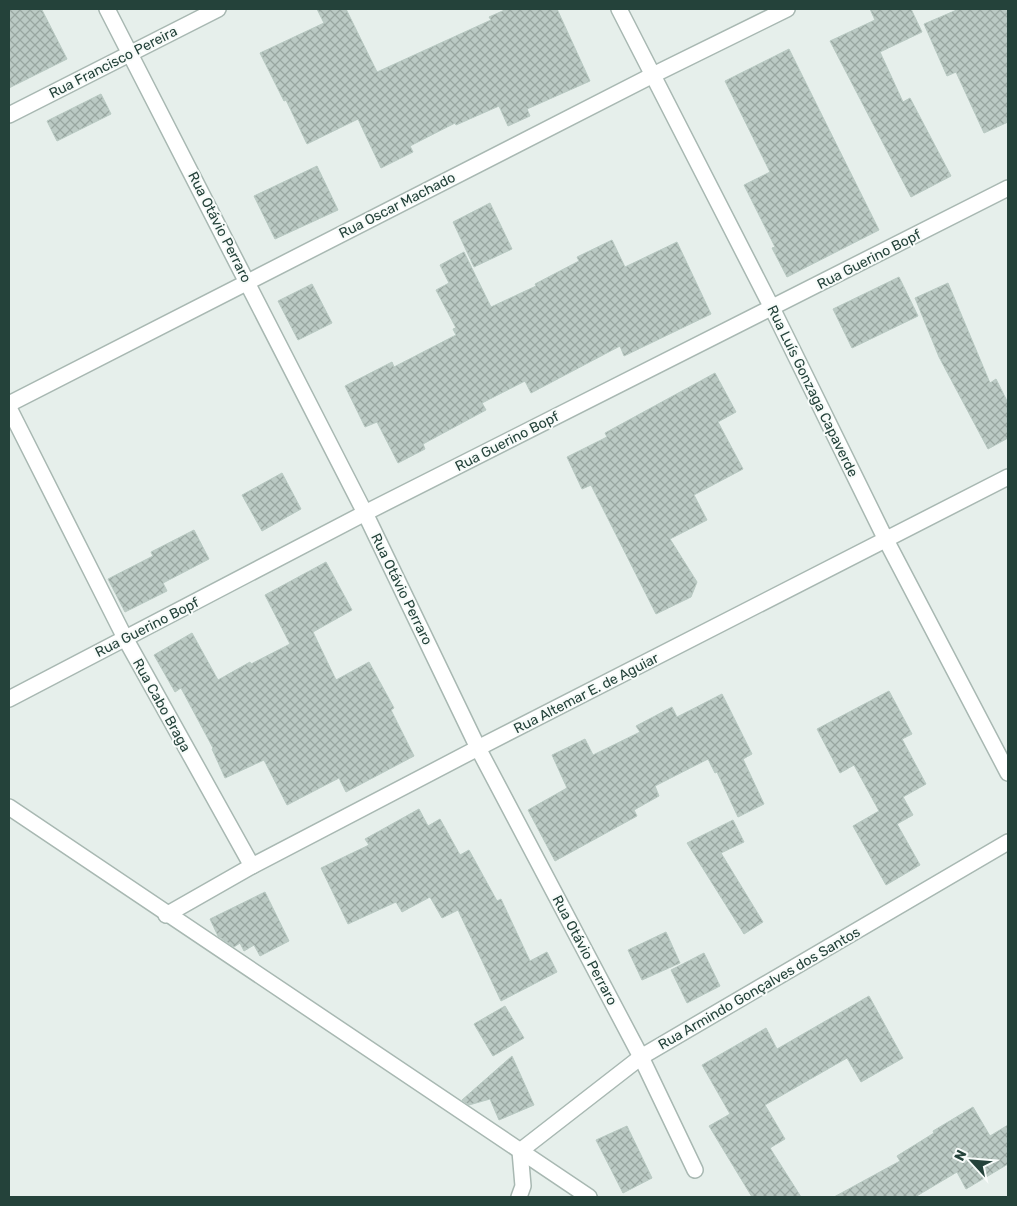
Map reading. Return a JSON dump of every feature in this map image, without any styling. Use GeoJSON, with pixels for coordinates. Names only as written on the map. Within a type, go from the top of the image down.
{"type":"FeatureCollection","features":[{"type":"Feature","properties":{"kind":"street","name":"Rua Otávio Perraro"},"geometry":{"type":"LineString","coordinates":[[107,9],[366,513],[478,748],[641,1057],[695,1170]]}},
{"type":"Feature","properties":{"kind":"street","name":"Rua Francisco Pereira"},"geometry":{"type":"LineString","coordinates":[[9,115],[218,9]]}},
{"type":"Feature","properties":{"kind":"street","name":"Rua Luís Gonzaga Capaverde"},"geometry":{"type":"LineString","coordinates":[[619,9],[772,308],[886,540],[1008,773]]}},
{"type":"Feature","properties":{"kind":"street","name":"Rua Oscar Machado"},"geometry":{"type":"LineString","coordinates":[[9,404],[653,75],[787,9]]}},
{"type":"Feature","properties":{"kind":"street","name":"Rua Guerino Bopf"},"geometry":{"type":"LineString","coordinates":[[9,699],[366,513],[1008,188]]}},
{"type":"Feature","properties":{"kind":"street","name":"Rua Cabo Braga"},"geometry":{"type":"LineString","coordinates":[[9,408],[124,638],[252,866]]}},
{"type":"Feature","properties":{"kind":"street","name":"Rua Altemar E. de Aguiar"},"geometry":{"type":"LineString","coordinates":[[166,914],[252,866],[478,748],[1008,477]]}},
{"type":"Feature","properties":{"kind":"street"},"geometry":{"type":"LineString","coordinates":[[9,808],[589,1197]]}},
{"type":"Feature","properties":{"kind":"street","name":"Rua Armindo Gonçalves dos Santos"},"geometry":{"type":"LineString","coordinates":[[520,1151],[641,1057],[1008,842]]}},
{"type":"Feature","properties":{"kind":"street"},"geometry":{"type":"LineString","coordinates":[[519,1197],[523,1186],[520,1151]]}},
{"type":"Feature","properties":{"kind":"building"},"geometry":{"type":"Polygon","coordinates":[[[9,9],[42,10],[67,59],[9,88],[9,9]]]}},
{"type":"Feature","properties":{"kind":"building"},"geometry":{"type":"Polygon","coordinates":[[[317,9],[346,9],[377,72],[491,20],[489,17],[507,9],[557,9],[590,81],[527,109],[530,116],[508,126],[499,106],[456,125],[455,123],[410,146],[413,152],[381,168],[358,119],[307,144],[286,100],[284,101],[260,53],[324,23],[317,9]]]}},
{"type":"Feature","properties":{"kind":"building"},"geometry":{"type":"Polygon","coordinates":[[[870,9],[911,9],[922,32],[880,52],[903,102],[910,98],[951,176],[911,197],[830,41],[875,20],[870,9]]]}},
{"type":"Feature","properties":{"kind":"building"},"geometry":{"type":"Polygon","coordinates":[[[959,9],[1008,9],[1008,122],[984,133],[956,72],[947,76],[924,24],[959,9]]]}},
{"type":"Feature","properties":{"kind":"building"},"geometry":{"type":"Polygon","coordinates":[[[789,49],[879,230],[787,277],[772,248],[775,247],[744,185],[770,172],[725,81],[789,49]]]}},
{"type":"Feature","properties":{"kind":"building"},"geometry":{"type":"Polygon","coordinates":[[[101,94],[111,114],[57,141],[47,121],[101,94]]]}},
{"type":"Feature","properties":{"kind":"building"},"geometry":{"type":"Polygon","coordinates":[[[317,166],[338,210],[275,239],[254,196],[317,166]]]}},
{"type":"Feature","properties":{"kind":"building"},"geometry":{"type":"Polygon","coordinates":[[[490,203],[512,249],[474,267],[453,222],[490,203]]]}},
{"type":"Feature","properties":{"kind":"building"},"geometry":{"type":"Polygon","coordinates":[[[612,240],[625,267],[677,242],[711,314],[624,356],[620,346],[531,393],[525,381],[482,403],[486,410],[423,444],[425,449],[398,463],[377,422],[365,427],[345,386],[392,362],[394,367],[456,335],[453,329],[456,328],[436,290],[449,283],[440,265],[464,252],[491,307],[536,286],[535,284],[579,261],[577,257],[612,240]]]}},
{"type":"Feature","properties":{"kind":"building"},"geometry":{"type":"Polygon","coordinates":[[[899,277],[918,316],[852,348],[833,309],[899,277]]]}},
{"type":"Feature","properties":{"kind":"building"},"geometry":{"type":"Polygon","coordinates":[[[948,283],[990,383],[996,379],[1008,403],[1008,438],[988,449],[939,357],[915,298],[948,283]]]}},
{"type":"Feature","properties":{"kind":"building"},"geometry":{"type":"Polygon","coordinates":[[[312,284],[332,323],[298,340],[278,301],[312,284]]]}},
{"type":"Feature","properties":{"kind":"building"},"geometry":{"type":"Polygon","coordinates":[[[715,373],[736,412],[718,422],[743,469],[694,495],[707,520],[670,539],[697,582],[691,597],[656,614],[591,485],[582,489],[567,457],[607,437],[605,433],[715,373]]]}},
{"type":"Feature","properties":{"kind":"building"},"geometry":{"type":"Polygon","coordinates":[[[282,473],[301,509],[262,531],[242,495],[282,473]]]}},
{"type":"Feature","properties":{"kind":"building"},"geometry":{"type":"Polygon","coordinates":[[[194,530],[209,559],[163,583],[167,591],[125,612],[108,579],[153,556],[151,552],[194,530]]]}},
{"type":"Feature","properties":{"kind":"building"},"geometry":{"type":"Polygon","coordinates":[[[326,562],[352,610],[313,632],[336,680],[369,662],[394,708],[391,710],[414,756],[346,792],[339,778],[287,805],[264,760],[225,778],[213,748],[181,688],[175,692],[154,655],[192,633],[218,680],[250,662],[251,664],[290,644],[265,595],[326,562]]]}},
{"type":"Feature","properties":{"kind":"building"},"geometry":{"type":"Polygon","coordinates":[[[889,691],[912,734],[902,739],[926,784],[903,797],[913,815],[897,824],[920,865],[886,885],[853,826],[879,811],[854,765],[840,773],[817,729],[889,691]]]}},
{"type":"Feature","properties":{"kind":"building"},"geometry":{"type":"Polygon","coordinates":[[[722,694],[752,754],[743,759],[764,804],[738,817],[717,772],[715,773],[708,759],[655,786],[659,796],[634,810],[637,816],[555,861],[528,810],[567,788],[552,755],[585,739],[593,755],[640,732],[636,726],[672,707],[677,717],[722,694]]]}},
{"type":"Feature","properties":{"kind":"building"},"geometry":{"type":"Polygon","coordinates":[[[419,809],[428,826],[440,819],[460,855],[469,850],[497,901],[501,899],[530,961],[547,952],[557,972],[501,1001],[458,910],[442,918],[430,897],[402,912],[396,902],[348,924],[321,868],[369,845],[365,839],[419,809]]]}},
{"type":"Feature","properties":{"kind":"building"},"geometry":{"type":"Polygon","coordinates":[[[733,820],[744,842],[721,853],[763,922],[744,934],[687,843],[733,820]]]}},
{"type":"Feature","properties":{"kind":"building"},"geometry":{"type":"Polygon","coordinates":[[[265,892],[289,941],[260,956],[254,945],[244,951],[240,943],[234,947],[218,936],[210,919],[265,892]]]}},
{"type":"Feature","properties":{"kind":"building"},"geometry":{"type":"Polygon","coordinates":[[[666,932],[680,963],[642,980],[628,950],[666,932]]]}},
{"type":"Feature","properties":{"kind":"building"},"geometry":{"type":"Polygon","coordinates":[[[704,953],[720,986],[687,1003],[671,970],[704,953]]]}},
{"type":"Feature","properties":{"kind":"building"},"geometry":{"type":"Polygon","coordinates":[[[869,996],[903,1058],[861,1082],[847,1058],[765,1105],[785,1139],[770,1148],[801,1197],[752,1197],[709,1126],[730,1114],[702,1065],[766,1028],[777,1049],[869,996]]]}},
{"type":"Feature","properties":{"kind":"building"},"geometry":{"type":"Polygon","coordinates":[[[505,1006],[524,1038],[493,1056],[474,1024],[505,1006]]]}},
{"type":"Feature","properties":{"kind":"building"},"geometry":{"type":"Polygon","coordinates":[[[512,1056],[534,1105],[499,1120],[490,1099],[469,1105],[462,1100],[512,1056]]]}},
{"type":"Feature","properties":{"kind":"building"},"geometry":{"type":"Polygon","coordinates":[[[973,1107],[990,1136],[1008,1125],[1008,1164],[966,1189],[957,1172],[915,1197],[834,1197],[900,1161],[897,1156],[934,1133],[933,1131],[973,1107]]]}},
{"type":"Feature","properties":{"kind":"building"},"geometry":{"type":"Polygon","coordinates":[[[627,1126],[652,1178],[623,1193],[596,1140],[627,1126]]]}}]}
